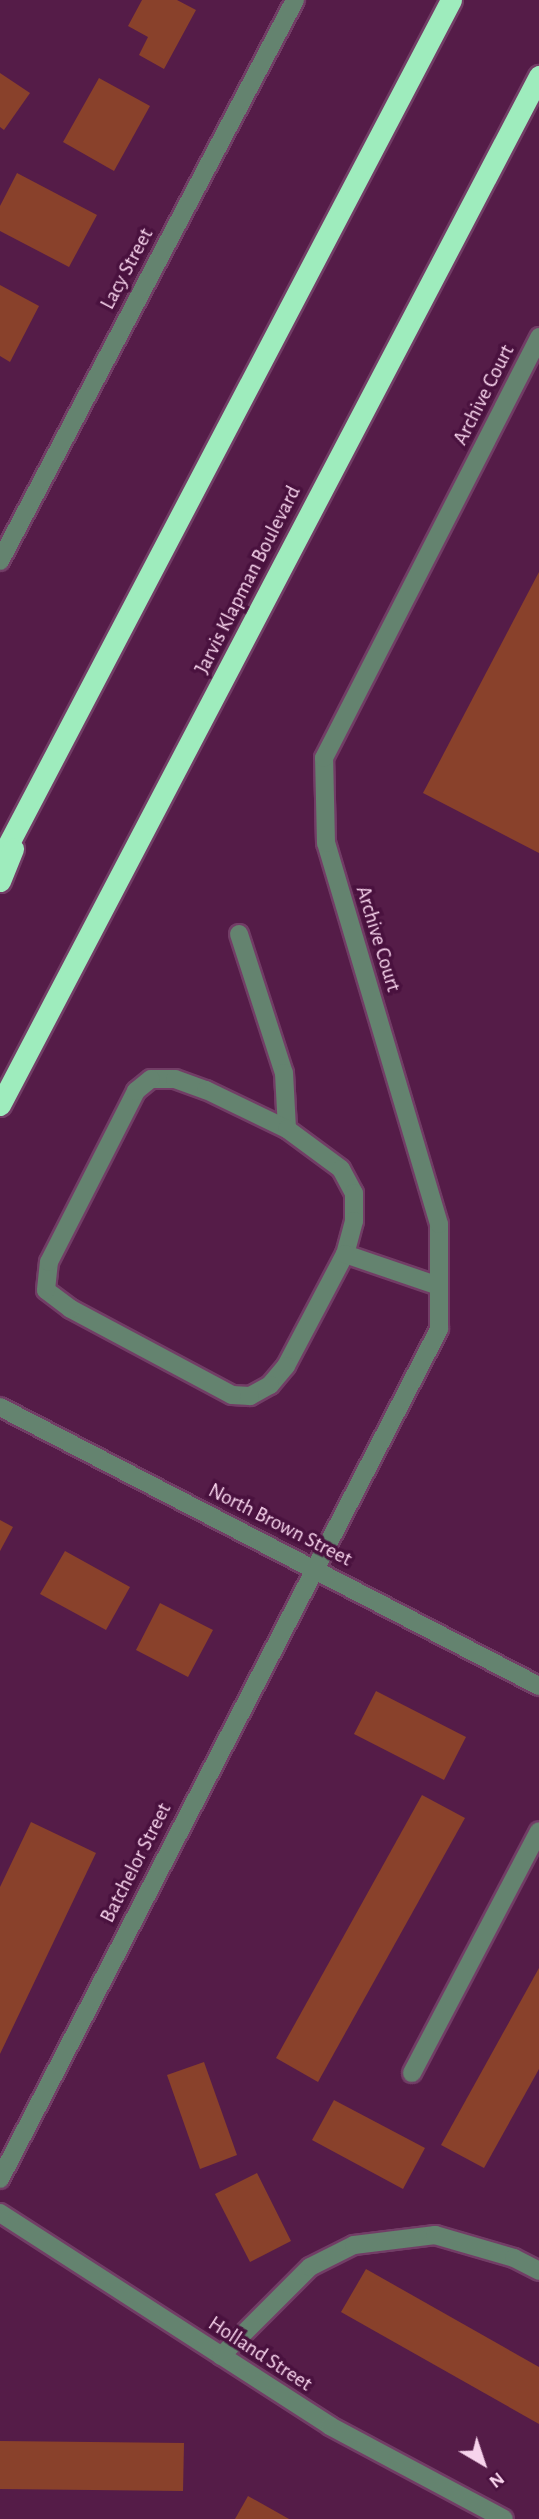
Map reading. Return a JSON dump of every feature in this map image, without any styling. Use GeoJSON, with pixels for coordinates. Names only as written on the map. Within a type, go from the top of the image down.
{"type":"FeatureCollection","features":[{"type":"Feature","properties":{"kind":"highway"},"geometry":{"type":"LineString","coordinates":[[0,860],[451,0]]}},
{"type":"Feature","properties":{"kind":"highway","name":"Jarvis Klapman Boulevard"},"geometry":{"type":"LineString","coordinates":[[0,1105],[539,76]]}},
{"type":"Feature","properties":{"kind":"highway"},"geometry":{"type":"LineString","coordinates":[[0,881],[30,803]]}},
{"type":"Feature","properties":{"kind":"street","name":"Lacy Street"},"geometry":{"type":"LineString","coordinates":[[0,561],[295,0]]}},
{"type":"Feature","properties":{"kind":"street","name":"Archive Court"},"geometry":{"type":"LineString","coordinates":[[313,1567],[439,1329],[439,1224],[326,843],[324,758],[539,337]]}},
{"type":"Feature","properties":{"kind":"street"},"geometry":{"type":"LineString","coordinates":[[239,934],[284,1073],[289,1101],[287,1129]]}},
{"type":"Feature","properties":{"kind":"street"},"geometry":{"type":"LineString","coordinates":[[151,1079],[175,1079],[287,1129],[341,1169],[354,1193],[354,1221],[345,1254],[286,1366],[270,1385],[250,1396],[232,1395],[46,1290],[49,1262],[136,1091],[151,1079]]}},
{"type":"Feature","properties":{"kind":"street"},"geometry":{"type":"LineString","coordinates":[[345,1254],[439,1286]]}},
{"type":"Feature","properties":{"kind":"street","name":"North Brown Street"},"geometry":{"type":"LineString","coordinates":[[0,1407],[539,1686]]}},
{"type":"Feature","properties":{"kind":"street","name":"Batchelor Street"},"geometry":{"type":"LineString","coordinates":[[0,2179],[313,1567]]}},
{"type":"Feature","properties":{"kind":"street"},"geometry":{"type":"LineString","coordinates":[[412,2073],[539,1831]]}},
{"type":"Feature","properties":{"kind":"street","name":"Holland Street"},"geometry":{"type":"LineString","coordinates":[[0,2213],[330,2426],[504,2519]]}},
{"type":"Feature","properties":{"kind":"street"},"geometry":{"type":"LineString","coordinates":[[221,2356],[310,2267],[354,2245],[435,2235],[514,2258],[539,2271]]}},
{"type":"Feature","properties":{"kind":"building"},"geometry":{"type":"Polygon","coordinates":[[[142,0],[177,0],[196,10],[164,69],[139,55],[148,37],[128,26],[142,0]]]}},
{"type":"Feature","properties":{"kind":"building"},"geometry":{"type":"Polygon","coordinates":[[[0,73],[30,93],[4,130],[0,127],[0,73]]]}},
{"type":"Feature","properties":{"kind":"building"},"geometry":{"type":"Polygon","coordinates":[[[99,78],[150,106],[114,171],[63,142],[99,78]]]}},
{"type":"Feature","properties":{"kind":"building"},"geometry":{"type":"Polygon","coordinates":[[[17,173],[97,215],[69,267],[0,231],[0,206],[17,173]]]}},
{"type":"Feature","properties":{"kind":"building"},"geometry":{"type":"Polygon","coordinates":[[[0,285],[39,306],[10,362],[0,356],[0,285]]]}},
{"type":"Feature","properties":{"kind":"building"},"geometry":{"type":"Polygon","coordinates":[[[539,572],[539,853],[423,793],[539,572]]]}},
{"type":"Feature","properties":{"kind":"building"},"geometry":{"type":"Polygon","coordinates":[[[0,1520],[13,1527],[0,1551],[0,1520]]]}},
{"type":"Feature","properties":{"kind":"building"},"geometry":{"type":"Polygon","coordinates":[[[65,1551],[130,1587],[106,1630],[40,1594],[65,1551]]]}},
{"type":"Feature","properties":{"kind":"building"},"geometry":{"type":"Polygon","coordinates":[[[160,1603],[213,1630],[188,1677],[136,1650],[160,1603]]]}},
{"type":"Feature","properties":{"kind":"building"},"geometry":{"type":"Polygon","coordinates":[[[376,1691],[466,1737],[444,1780],[354,1734],[376,1691]]]}},
{"type":"Feature","properties":{"kind":"building"},"geometry":{"type":"Polygon","coordinates":[[[422,1795],[465,1818],[318,2082],[276,2058],[422,1795]]]}},
{"type":"Feature","properties":{"kind":"building"},"geometry":{"type":"Polygon","coordinates":[[[31,1822],[96,1853],[0,2054],[0,1887],[31,1822]]]}},
{"type":"Feature","properties":{"kind":"building"},"geometry":{"type":"Polygon","coordinates":[[[539,1968],[539,2069],[484,2168],[441,2145],[539,1968]]]}},
{"type":"Feature","properties":{"kind":"building"},"geometry":{"type":"Polygon","coordinates":[[[204,2062],[237,2155],[200,2169],[167,2075],[204,2062]]]}},
{"type":"Feature","properties":{"kind":"building"},"geometry":{"type":"Polygon","coordinates":[[[334,2100],[425,2148],[403,2189],[312,2140],[334,2100]]]}},
{"type":"Feature","properties":{"kind":"building"},"geometry":{"type":"Polygon","coordinates":[[[257,2173],[291,2241],[250,2262],[215,2194],[257,2173]]]}},
{"type":"Feature","properties":{"kind":"building"},"geometry":{"type":"Polygon","coordinates":[[[366,2269],[539,2367],[539,2424],[341,2312],[366,2269]]]}},
{"type":"Feature","properties":{"kind":"building"},"geometry":{"type":"Polygon","coordinates":[[[0,2441],[184,2443],[183,2491],[0,2489],[0,2441]]]}},
{"type":"Feature","properties":{"kind":"building"},"geometry":{"type":"Polygon","coordinates":[[[248,2496],[289,2519],[235,2519],[248,2496]]]}}]}
